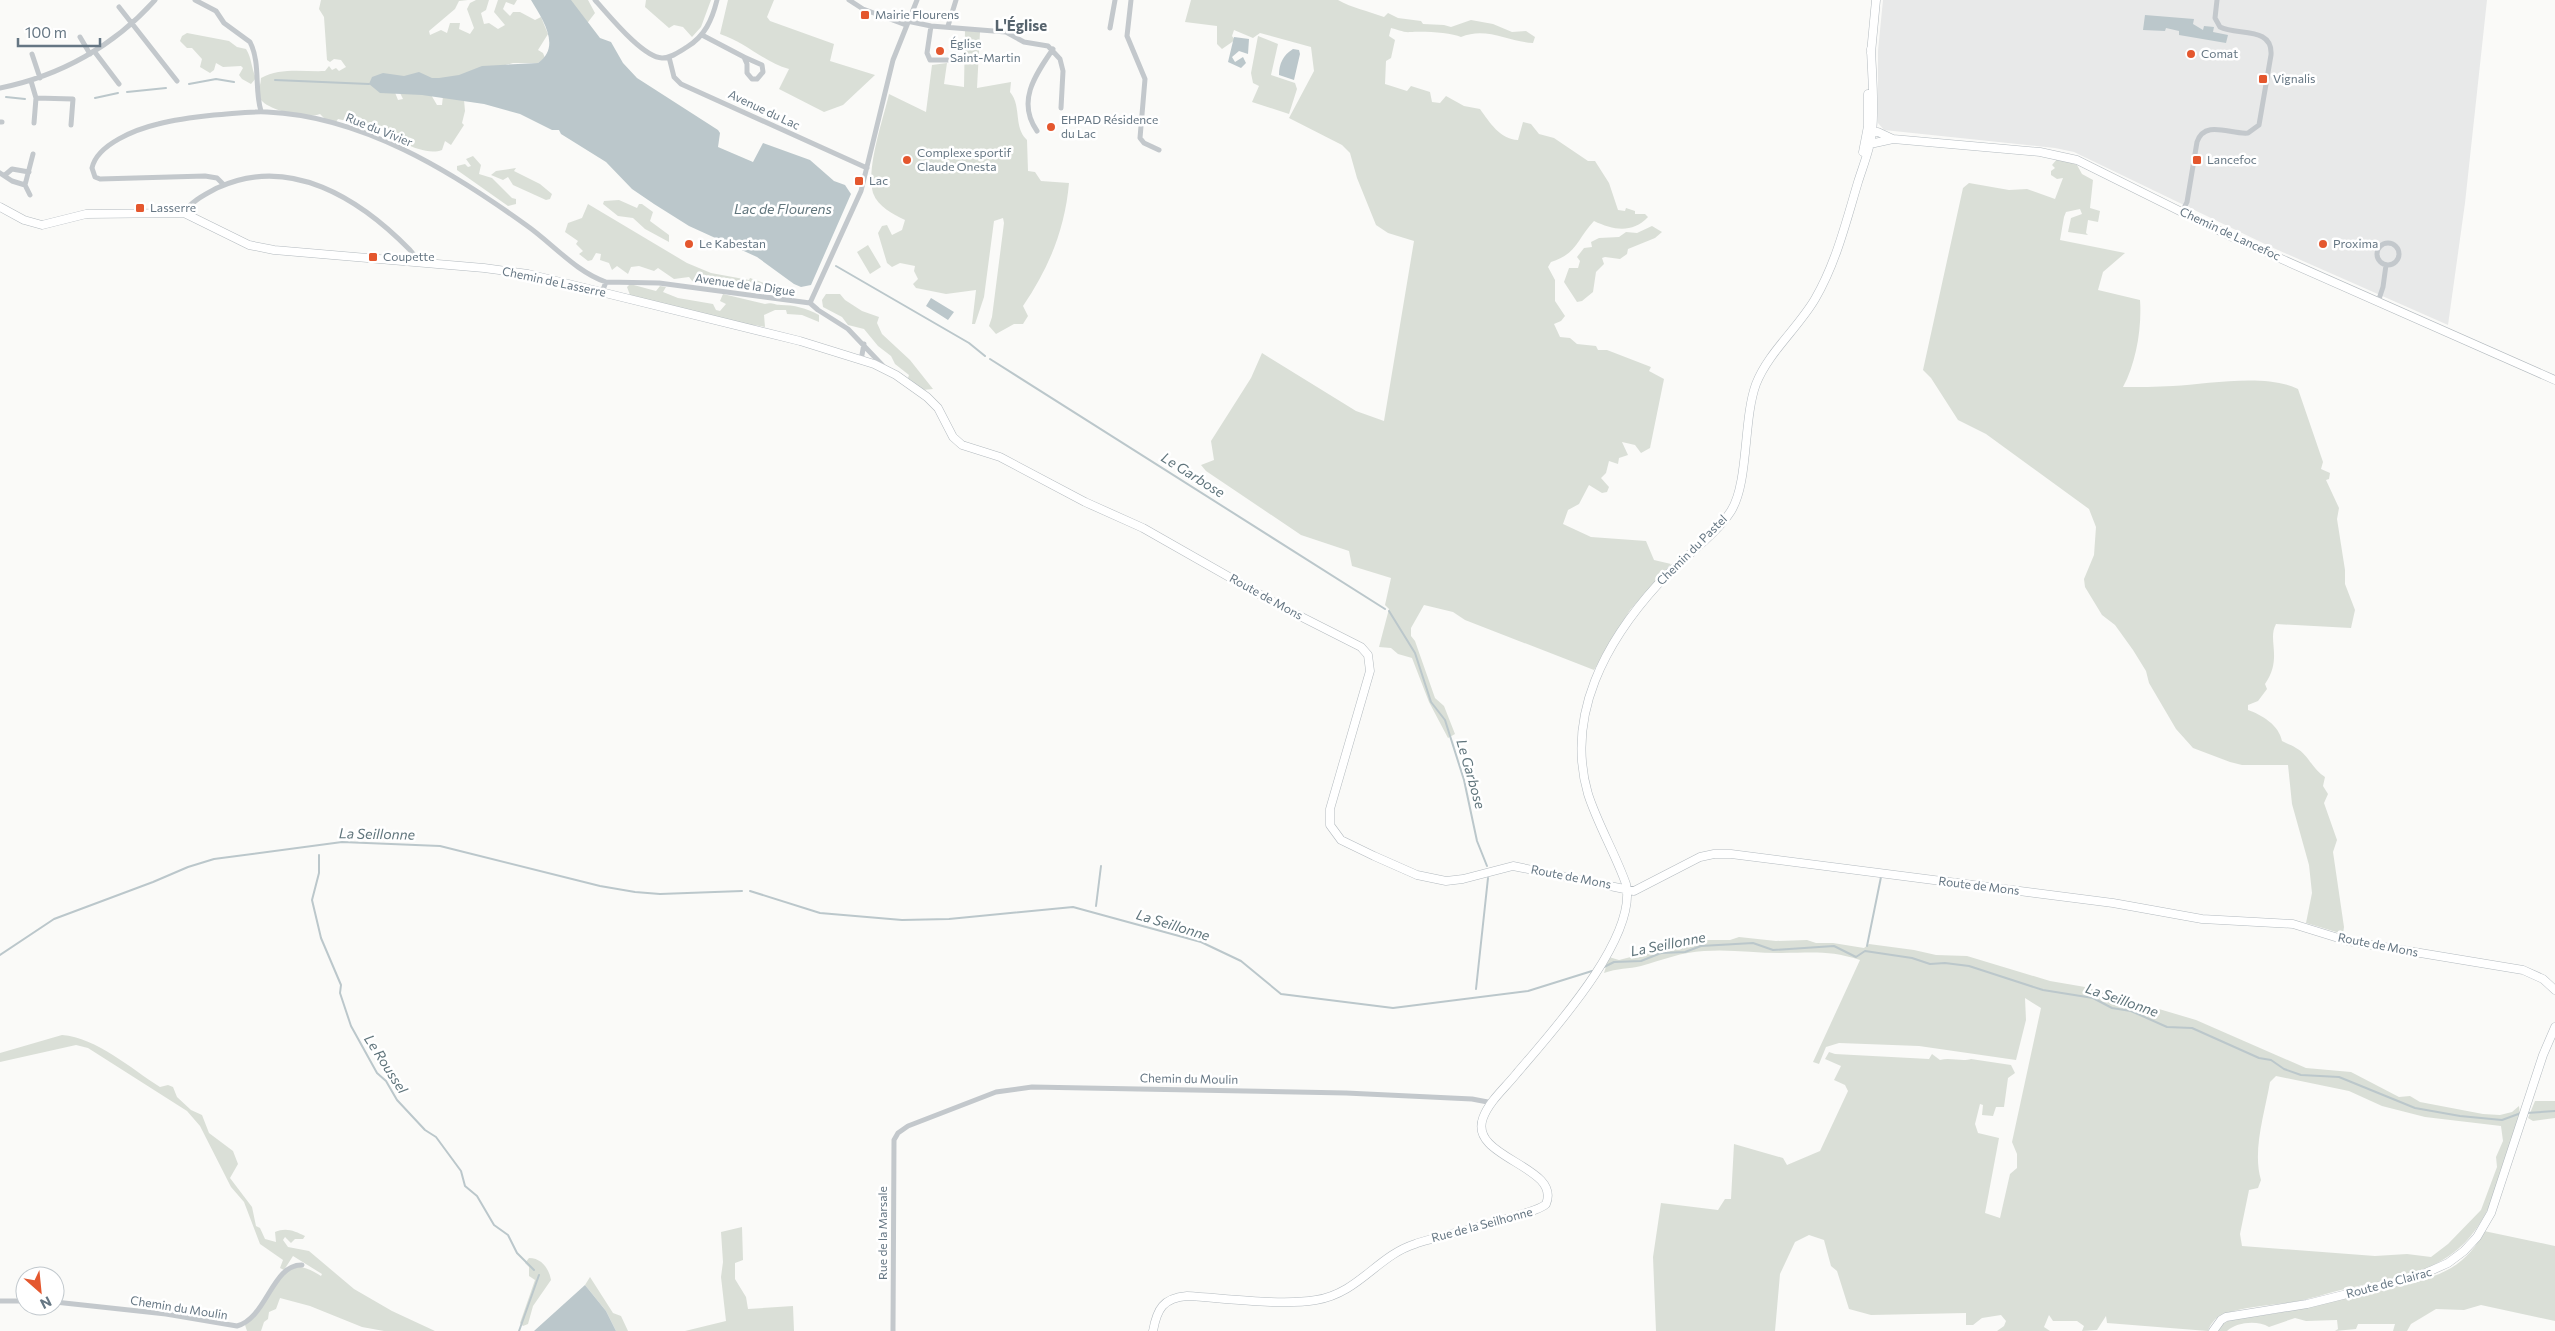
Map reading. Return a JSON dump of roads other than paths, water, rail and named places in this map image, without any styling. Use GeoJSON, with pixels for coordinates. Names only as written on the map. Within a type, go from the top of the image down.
{"type":"FeatureCollection","features":[{"type":"Feature","properties":{"kind":"street"},"geometry":{"type":"LineString","coordinates":[[0,88],[40,78],[92,52],[132,24],[155,0]]}},
{"type":"Feature","properties":{"kind":"street"},"geometry":{"type":"LineString","coordinates":[[196,0],[216,11],[224,23],[250,42],[258,79],[256,94],[261,112]]}},
{"type":"Feature","properties":{"kind":"street"},"geometry":{"type":"LineString","coordinates":[[595,0],[625,32],[650,53],[660,58],[669,56],[692,44],[702,35],[711,20],[717,0]]}},
{"type":"Feature","properties":{"kind":"street"},"geometry":{"type":"LineString","coordinates":[[849,0],[863,9],[906,23],[1011,33],[1024,42],[1048,46],[1053,49],[1060,59],[1063,71],[1061,108]]}},
{"type":"Feature","properties":{"kind":"street","name":"Avenue de la Digue"},"geometry":{"type":"LineString","coordinates":[[606,282],[659,283],[811,300],[860,190],[890,72],[906,23],[917,0]]}},
{"type":"Feature","properties":{"kind":"street"},"geometry":{"type":"LineString","coordinates":[[948,26],[955,0]]}},
{"type":"Feature","properties":{"kind":"street"},"geometry":{"type":"LineString","coordinates":[[1110,28],[1115,0]]}},
{"type":"Feature","properties":{"kind":"street"},"geometry":{"type":"LineString","coordinates":[[1131,0],[1127,36],[1145,79],[1140,138],[1144,143],[1159,150]]}},
{"type":"Feature","properties":{"kind":"street","name":"Chemin du Pastel"},"geometry":{"type":"LineString","coordinates":[[1627,890],[1592,806],[1582,767],[1582,726],[1590,689],[1608,653],[1643,602],[1674,568],[1725,518],[1734,505],[1739,488],[1749,414],[1757,381],[1820,290],[1842,234],[1858,181],[1870,132],[1871,49],[1876,0]]}},
{"type":"Feature","properties":{"kind":"street"},"geometry":{"type":"LineString","coordinates":[[2182,212],[2187,202],[2197,142],[2202,134],[2215,129],[2243,134],[2257,128],[2271,53],[2270,43],[2264,37],[2220,26],[2215,18],[2217,0]]}},
{"type":"Feature","properties":{"kind":"street"},"geometry":{"type":"LineString","coordinates":[[119,7],[177,81]]}},
{"type":"Feature","properties":{"kind":"street"},"geometry":{"type":"LineString","coordinates":[[931,26],[927,53],[930,60],[960,60]]}},
{"type":"Feature","properties":{"kind":"street"},"geometry":{"type":"LineString","coordinates":[[702,35],[762,65],[763,72],[757,79],[752,79],[747,73],[744,57]]}},
{"type":"Feature","properties":{"kind":"street"},"geometry":{"type":"LineString","coordinates":[[80,37],[119,84]]}},
{"type":"Feature","properties":{"kind":"street"},"geometry":{"type":"LineString","coordinates":[[1037,131],[1029,113],[1030,91],[1035,73],[1053,49]]}},
{"type":"Feature","properties":{"kind":"street"},"geometry":{"type":"LineString","coordinates":[[32,54],[40,78]]}},
{"type":"Feature","properties":{"kind":"street","name":"Avenue du Lac"},"geometry":{"type":"LineString","coordinates":[[669,56],[674,77],[681,84],[867,168]]}},
{"type":"Feature","properties":{"kind":"street"},"geometry":{"type":"LineString","coordinates":[[31,81],[36,98],[34,123]]}},
{"type":"Feature","properties":{"kind":"street"},"geometry":{"type":"LineString","coordinates":[[36,98],[73,99],[71,125]]}},
{"type":"Feature","properties":{"kind":"street","name":"Rue du Vivier"},"geometry":{"type":"LineString","coordinates":[[224,186],[218,179],[205,176],[108,180],[95,177],[92,164],[103,150],[142,128],[180,119],[261,112],[350,127],[416,155],[526,225],[587,273],[606,282]]}},
{"type":"Feature","properties":{"kind":"street","name":"Chemin de Lancefoc"},"geometry":{"type":"LineString","coordinates":[[1870,132],[1893,139],[2059,154],[2082,162],[2182,212],[2378,302],[2555,380]]}},
{"type":"Feature","properties":{"kind":"street","name":"Chemin de Lancefoc"},"geometry":{"type":"LineString","coordinates":[[1868,143],[1893,139]]}},
{"type":"Feature","properties":{"kind":"street"},"geometry":{"type":"LineString","coordinates":[[30,195],[25,185],[33,154]]}},
{"type":"Feature","properties":{"kind":"street"},"geometry":{"type":"LineString","coordinates":[[25,185],[12,181],[2,174],[12,169],[29,172]]}},
{"type":"Feature","properties":{"kind":"street"},"geometry":{"type":"LineString","coordinates":[[184,212],[200,198],[242,178],[260,176],[287,178],[326,189],[355,203],[375,217],[413,254],[415,263]]}},
{"type":"Feature","properties":{"kind":"street","name":"Chemin de Lasserre"},"geometry":{"type":"LineString","coordinates":[[0,208],[24,220],[42,225],[86,214],[184,212],[249,245],[293,252],[515,271],[784,336],[874,364]]}},
{"type":"Feature","properties":{"kind":"street"},"geometry":{"type":"LineString","coordinates":[[2392,244],[2399,251],[2398,258],[2393,264],[2386,265],[2378,258],[2378,251],[2382,245],[2392,244]]}},
{"type":"Feature","properties":{"kind":"street"},"geometry":{"type":"LineString","coordinates":[[2378,302],[2383,287],[2386,265]]}},
{"type":"Feature","properties":{"kind":"street"},"geometry":{"type":"LineString","coordinates":[[602,292],[606,282]]}},
{"type":"Feature","properties":{"kind":"street","name":"Route de Mons"},"geometry":{"type":"LineString","coordinates":[[811,300],[818,310],[848,329],[864,343],[886,369]]}},
{"type":"Feature","properties":{"kind":"street"},"geometry":{"type":"LineString","coordinates":[[861,360],[864,343]]}},
{"type":"Feature","properties":{"kind":"street","name":"Route de Mons"},"geometry":{"type":"LineString","coordinates":[[874,364],[886,369],[933,402],[953,437],[962,445],[1000,458],[1085,502],[1143,528],[1282,607],[1361,646],[1368,655],[1370,672],[1328,818],[1332,830],[1341,840],[1397,867],[1438,880],[1464,879],[1513,866],[1634,890],[1700,857],[1714,854],[1731,854],[2104,902],[2202,918],[2293,924],[2348,941],[2523,970],[2543,979],[2554,989]]}},
{"type":"Feature","properties":{"kind":"street","name":"Rue de la Seilhonne"},"geometry":{"type":"LineString","coordinates":[[1153,1331],[1159,1310],[1172,1298],[1187,1296],[1280,1301],[1316,1300],[1349,1288],[1406,1247],[1542,1208],[1548,1195],[1541,1181],[1492,1146],[1483,1136],[1483,1119],[1492,1103],[1590,982],[1626,912],[1627,890]]}},
{"type":"Feature","properties":{"kind":"street","name":"Route de Clairac"},"geometry":{"type":"LineString","coordinates":[[2213,1331],[2221,1320],[2226,1317],[2306,1304],[2419,1276],[2448,1263],[2464,1251],[2483,1228],[2495,1201],[2543,1054],[2555,1027]]}},
{"type":"Feature","properties":{"kind":"street","name":"Chemin du Moulin"},"geometry":{"type":"LineString","coordinates":[[895,1136],[908,1126],[988,1095],[1032,1087],[1346,1093],[1472,1099],[1492,1103]]}},
{"type":"Feature","properties":{"kind":"street","name":"Rue de la Marsale"},"geometry":{"type":"LineString","coordinates":[[893,1331],[893,1147],[895,1136]]}},
{"type":"Feature","properties":{"kind":"street","name":"Chemin du Moulin"},"geometry":{"type":"LineString","coordinates":[[65,1303],[166,1314],[237,1326],[246,1322],[255,1314],[288,1269],[302,1265]]}},
{"type":"Feature","properties":{"kind":"street"},"geometry":{"type":"LineString","coordinates":[[0,1301],[15,1301]]}},
{"type":"Feature","properties":{"kind":"water","name":"Lac de Flourens"},"geometry":{"type":"Polygon","coordinates":[[[531,0],[571,0],[600,38],[611,42],[623,63],[637,78],[718,130],[720,133],[718,147],[753,162],[763,143],[810,160],[834,181],[845,185],[851,194],[811,285],[801,287],[794,284],[757,257],[689,226],[632,189],[606,162],[561,134],[559,130],[552,130],[520,114],[484,104],[422,95],[380,93],[369,84],[372,77],[383,73],[404,76],[419,72],[432,78],[439,78],[459,75],[482,66],[538,63],[549,49],[548,32],[531,0]]]}},
{"type":"Feature","properties":{"kind":"water"},"geometry":{"type":"Polygon","coordinates":[[[2145,15],[2194,19],[2193,24],[2203,30],[2204,26],[2214,27],[2213,32],[2228,35],[2226,43],[2179,35],[2179,31],[2166,28],[2165,31],[2143,30],[2145,15]]]}},
{"type":"Feature","properties":{"kind":"water"},"geometry":{"type":"Polygon","coordinates":[[[1234,37],[1249,39],[1248,54],[1239,51],[1232,57],[1235,62],[1243,57],[1246,63],[1241,68],[1228,62],[1234,37]]]}},
{"type":"Feature","properties":{"kind":"water"},"geometry":{"type":"Polygon","coordinates":[[[1293,49],[1299,50],[1300,54],[1294,80],[1279,75],[1282,60],[1293,49]]]}},
{"type":"Feature","properties":{"kind":"water"},"geometry":{"type":"Polygon","coordinates":[[[931,298],[954,312],[948,320],[926,306],[931,298]]]}},
{"type":"Feature","properties":{"kind":"water"},"geometry":{"type":"Polygon","coordinates":[[[585,1285],[606,1311],[616,1331],[534,1331],[585,1285]]]}},
{"type":"Feature","properties":{"kind":"waterway"},"geometry":{"type":"LineString","coordinates":[[189,84],[216,79],[234,82]]}},
{"type":"Feature","properties":{"kind":"waterway"},"geometry":{"type":"LineString","coordinates":[[275,80],[369,84]]}},
{"type":"Feature","properties":{"kind":"waterway"},"geometry":{"type":"LineString","coordinates":[[127,92],[166,88]]}},
{"type":"Feature","properties":{"kind":"waterway"},"geometry":{"type":"LineString","coordinates":[[95,98],[118,93]]}},
{"type":"Feature","properties":{"kind":"waterway"},"geometry":{"type":"LineString","coordinates":[[6,97],[25,99]]}},
{"type":"Feature","properties":{"kind":"waterway","name":"Le Garbose"},"geometry":{"type":"LineString","coordinates":[[836,266],[969,343],[985,356]]}},
{"type":"Feature","properties":{"kind":"waterway","name":"Le Garbose"},"geometry":{"type":"LineString","coordinates":[[990,359],[1385,609]]}},
{"type":"Feature","properties":{"kind":"waterway","name":"Le Garbose"},"geometry":{"type":"LineString","coordinates":[[1389,611],[1415,653],[1431,702],[1445,720],[1464,780],[1477,841],[1487,866]]}},
{"type":"Feature","properties":{"kind":"waterway","name":"La Seillonne"},"geometry":{"type":"LineString","coordinates":[[0,955],[54,919],[188,867],[214,859],[342,842],[440,846],[600,886],[635,892],[660,894],[742,891]]}},
{"type":"Feature","properties":{"kind":"waterway","name":"Le Roussel"},"geometry":{"type":"LineString","coordinates":[[319,855],[319,873],[312,900],[321,938],[341,985],[340,993],[351,1026],[377,1073],[386,1081],[397,1100],[425,1130],[436,1137],[461,1171],[465,1186],[477,1196],[494,1225],[508,1235],[517,1253],[534,1270]]}},
{"type":"Feature","properties":{"kind":"waterway"},"geometry":{"type":"LineString","coordinates":[[1096,906],[1101,866]]}},
{"type":"Feature","properties":{"kind":"waterway"},"geometry":{"type":"LineString","coordinates":[[1867,946],[1881,877]]}},
{"type":"Feature","properties":{"kind":"waterway","name":"Le Garbose"},"geometry":{"type":"LineString","coordinates":[[1476,989],[1488,878]]}},
{"type":"Feature","properties":{"kind":"waterway","name":"La Seillonne"},"geometry":{"type":"LineString","coordinates":[[750,891],[820,913],[902,920],[949,919],[1073,907],[1201,942],[1241,961],[1281,994],[1393,1008],[1528,991],[1592,971]]}},
{"type":"Feature","properties":{"kind":"waterway","name":"La Seillonne"},"geometry":{"type":"LineString","coordinates":[[1604,967],[1614,962],[1641,961],[1661,953],[1685,952],[1701,946],[1753,943],[1773,950],[1834,946],[1856,957],[1865,951],[1912,958],[1930,964],[1945,963],[1969,966],[2043,990],[2093,998],[2112,1008],[2131,1011],[2167,1027],[2192,1028],[2259,1058],[2271,1060],[2284,1069],[2301,1075],[2339,1077],[2415,1108],[2460,1116],[2502,1120],[2521,1113]]}},
{"type":"Feature","properties":{"kind":"waterway","name":"La Seillonne"},"geometry":{"type":"LineString","coordinates":[[2526,1113],[2555,1111]]}},
{"type":"Feature","properties":{"kind":"waterway"},"geometry":{"type":"LineString","coordinates":[[519,1331],[539,1275]]}},
{"type":"Feature","properties":{"kind":"place","name":"Mairie Flourens"},"geometry":{"type":"Point","coordinates":[865,15]}},
{"type":"Feature","properties":{"kind":"place","name":"Église Saint-Martin"},"geometry":{"type":"Point","coordinates":[940,51]}},
{"type":"Feature","properties":{"kind":"place","name":"Comat"},"geometry":{"type":"Point","coordinates":[2191,54]}},
{"type":"Feature","properties":{"kind":"place","name":"Vignalis"},"geometry":{"type":"Point","coordinates":[2263,79]}},
{"type":"Feature","properties":{"kind":"place","name":"EHPAD Résidence du Lac"},"geometry":{"type":"Point","coordinates":[1051,127]}},
{"type":"Feature","properties":{"kind":"place","name":"Complexe sportif Claude Onesta"},"geometry":{"type":"Point","coordinates":[907,160]}},
{"type":"Feature","properties":{"kind":"place","name":"Lancefoc"},"geometry":{"type":"Point","coordinates":[2197,160]}},
{"type":"Feature","properties":{"kind":"place","name":"Lac"},"geometry":{"type":"Point","coordinates":[859,181]}},
{"type":"Feature","properties":{"kind":"place","name":"Lasserre"},"geometry":{"type":"Point","coordinates":[140,208]}},
{"type":"Feature","properties":{"kind":"place","name":"Le Kabestan"},"geometry":{"type":"Point","coordinates":[689,244]}},
{"type":"Feature","properties":{"kind":"place","name":"Proxima"},"geometry":{"type":"Point","coordinates":[2323,244]}},
{"type":"Feature","properties":{"kind":"place","name":"Coupette"},"geometry":{"type":"Point","coordinates":[373,257]}},
{"type":"Feature","properties":{"kind":"district","name":"L'Église"},"geometry":{"type":"Point","coordinates":[1021,26]}}]}
